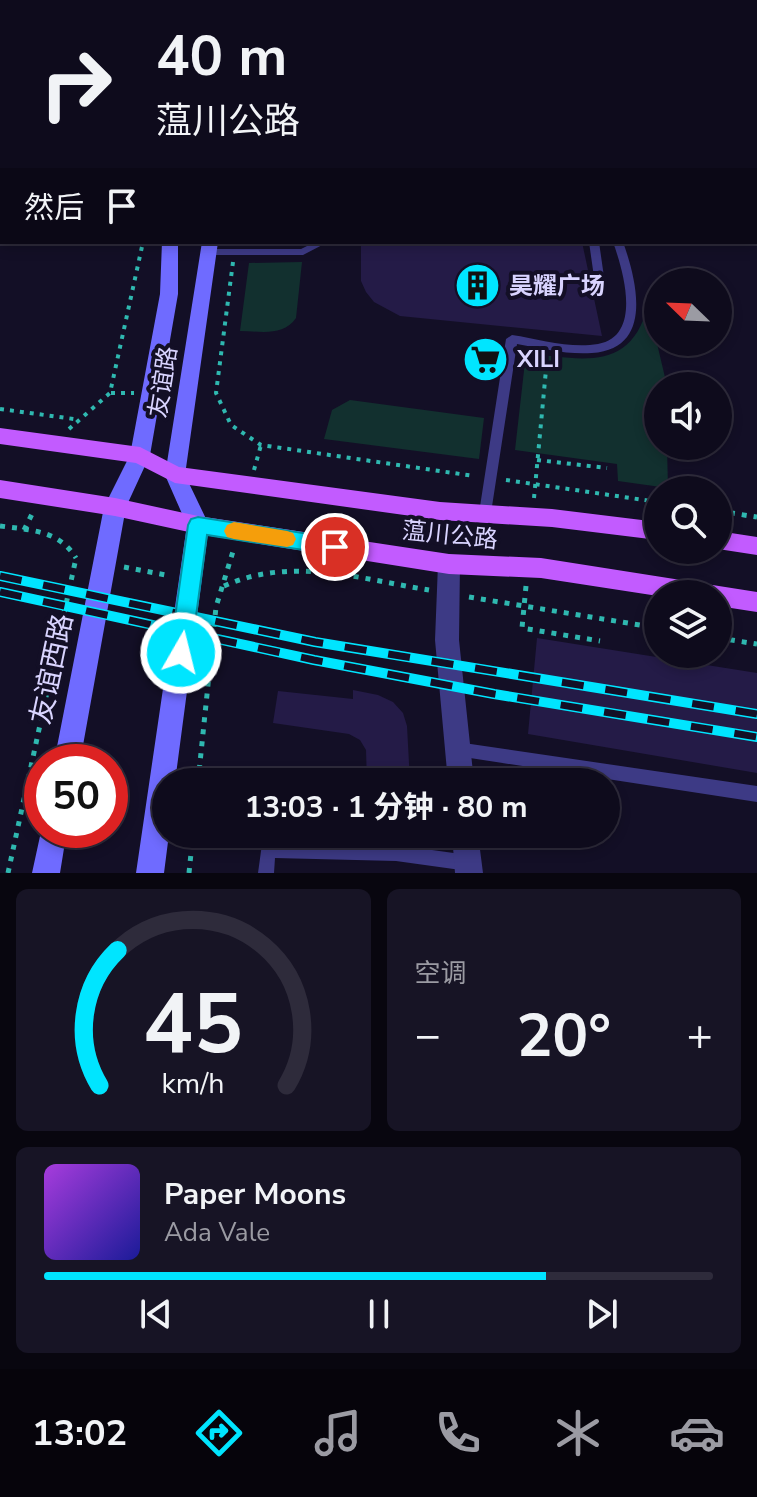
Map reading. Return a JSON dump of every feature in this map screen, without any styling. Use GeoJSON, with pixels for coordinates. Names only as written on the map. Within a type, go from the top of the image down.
{"type":"FeatureCollection","features":[{"type":"Feature","properties":{"kind":"main road","name":"友谊路"},"geometry":{"type":"LineString","coordinates":[[115,507],[140,455],[169,294],[170,244]]}},
{"type":"Feature","properties":{"kind":"main road","name":"友谊路"},"geometry":{"type":"LineString","coordinates":[[175,475],[209,247]]}},
{"type":"Feature","properties":{"kind":"main road","name":"蕰川公路"},"geometry":{"type":"LineString","coordinates":[[0,436],[140,455],[175,475],[440,511],[552,518],[644,529]]}},
{"type":"Feature","properties":{"kind":"main road"},"geometry":{"type":"LineString","coordinates":[[150,873],[198,525],[175,475]]}},
{"type":"Feature","properties":{"kind":"main road","name":"蕰川公路"},"geometry":{"type":"LineString","coordinates":[[0,489],[115,507],[198,525],[449,564],[541,568],[644,584]]}},
{"type":"Feature","properties":{"kind":"main road","name":"友谊西路"},"geometry":{"type":"LineString","coordinates":[[70,744],[115,507]]}},
{"type":"Feature","properties":{"kind":"main road"},"geometry":{"type":"LineString","coordinates":[[732,542],[757,546]]}},
{"type":"Feature","properties":{"kind":"main road"},"geometry":{"type":"LineString","coordinates":[[732,598],[757,602]]}},
{"type":"Feature","properties":{"kind":"main road"},"geometry":{"type":"LineString","coordinates":[[46,873],[51,848]]}},
{"type":"Feature","properties":{"kind":"street"},"geometry":{"type":"LineString","coordinates":[[449,564],[447,640],[459,768]]}},
{"type":"Feature","properties":{"kind":"street"},"geometry":{"type":"LineString","coordinates":[[467,848],[469,868]]}},
{"type":"Feature","properties":{"kind":"lane"},"geometry":{"type":"LineString","coordinates":[[209,247],[234,252],[303,252],[319,244]]}},
{"type":"Feature","properties":{"kind":"lane"},"geometry":{"type":"LineString","coordinates":[[594,244],[599,277]]}},
{"type":"Feature","properties":{"kind":"lane"},"geometry":{"type":"LineString","coordinates":[[485,513],[512,339],[594,349],[607,347],[618,340],[630,324],[632,308],[618,244]]}},
{"type":"Feature","properties":{"kind":"lane"},"geometry":{"type":"LineString","coordinates":[[457,749],[757,794]]}},
{"type":"Feature","properties":{"kind":"lane"},"geometry":{"type":"LineString","coordinates":[[266,873],[268,850],[396,853],[469,868]]}},
{"type":"Feature","properties":{"kind":"path","name":"友谊路"},"geometry":{"type":"LineString","coordinates":[[74,419],[94,409],[110,393],[143,244]]}},
{"type":"Feature","properties":{"kind":"path"},"geometry":{"type":"LineString","coordinates":[[234,252],[216,393],[220,410],[238,433],[261,445],[644,500]]}},
{"type":"Feature","properties":{"kind":"path"},"geometry":{"type":"LineString","coordinates":[[533,506],[548,346]]}},
{"type":"Feature","properties":{"kind":"path"},"geometry":{"type":"LineString","coordinates":[[0,409],[74,419],[63,444]]}},
{"type":"Feature","properties":{"kind":"path"},"geometry":{"type":"LineString","coordinates":[[537,460],[607,468]]}},
{"type":"Feature","properties":{"kind":"path"},"geometry":{"type":"LineString","coordinates":[[24,530],[40,496]]}},
{"type":"Feature","properties":{"kind":"path"},"geometry":{"type":"LineString","coordinates":[[732,513],[757,517]]}},
{"type":"Feature","properties":{"kind":"path"},"geometry":{"type":"LineString","coordinates":[[0,526],[62,539],[72,548],[76,558],[224,586],[216,607],[199,768]]}},
{"type":"Feature","properties":{"kind":"path","name":"友谊西路"},"geometry":{"type":"LineString","coordinates":[[8,873],[76,558]]}},
{"type":"Feature","properties":{"kind":"path"},"geometry":{"type":"LineString","coordinates":[[526,582],[522,628],[600,641]]}},
{"type":"Feature","properties":{"kind":"path"},"geometry":{"type":"LineString","coordinates":[[732,640],[757,644]]}},
{"type":"Feature","properties":{"kind":"path"},"geometry":{"type":"LineString","coordinates":[[189,873],[192,848]]}},
{"type":"Feature","properties":{"kind":"green space"},"geometry":{"type":"Polygon","coordinates":[[[302,262],[296,318],[291,324],[271,332],[240,331],[249,263],[302,262]]]}},
{"type":"Feature","properties":{"kind":"green space"},"geometry":{"type":"Polygon","coordinates":[[[644,316],[644,356],[660,356],[664,372],[644,372],[644,460],[667,460],[668,476],[644,476],[644,485],[618,481],[617,464],[515,450],[526,353],[566,358],[601,357],[616,352],[630,342],[644,316]]]}},
{"type":"Feature","properties":{"kind":"green space"},"geometry":{"type":"Polygon","coordinates":[[[350,400],[484,418],[479,459],[324,439],[332,410],[350,400]]]}},
{"type":"Feature","properties":{"kind":"building","name":"昊耀广场"},"geometry":{"type":"Polygon","coordinates":[[[361,244],[582,244],[602,336],[400,316],[374,302],[361,281],[361,244]]]}},
{"type":"Feature","properties":{"kind":"building"},"geometry":{"type":"Polygon","coordinates":[[[537,638],[644,655],[644,668],[726,668],[757,673],[757,773],[528,734],[537,638]]]}},
{"type":"Feature","properties":{"kind":"building"},"geometry":{"type":"Polygon","coordinates":[[[353,690],[378,695],[393,702],[403,713],[407,726],[409,768],[367,768],[366,750],[360,740],[349,734],[273,723],[278,691],[353,699],[353,690]]]}},
{"type":"Feature","properties":{"kind":"railway"},"geometry":{"type":"LineString","coordinates":[[0,576],[315,642],[757,714]]}},
{"type":"Feature","properties":{"kind":"railway"},"geometry":{"type":"LineString","coordinates":[[0,592],[314,660],[494,694],[757,737]]}},
{"type":"Feature","properties":{"kind":"slow traffic"},"geometry":{"type":"LineString","coordinates":[[234,531],[287,539]]}},
{"type":"Feature","properties":{"kind":"place","name":"昊耀广场"},"geometry":{"type":"Point","coordinates":[478,286]}},
{"type":"Feature","properties":{"kind":"place","name":"XILI"},"geometry":{"type":"Point","coordinates":[486,359]}},
{"type":"Feature","properties":{"kind":"route"},"geometry":{"type":"LineString","coordinates":[[181,653],[198,525],[335,547]]}}]}
